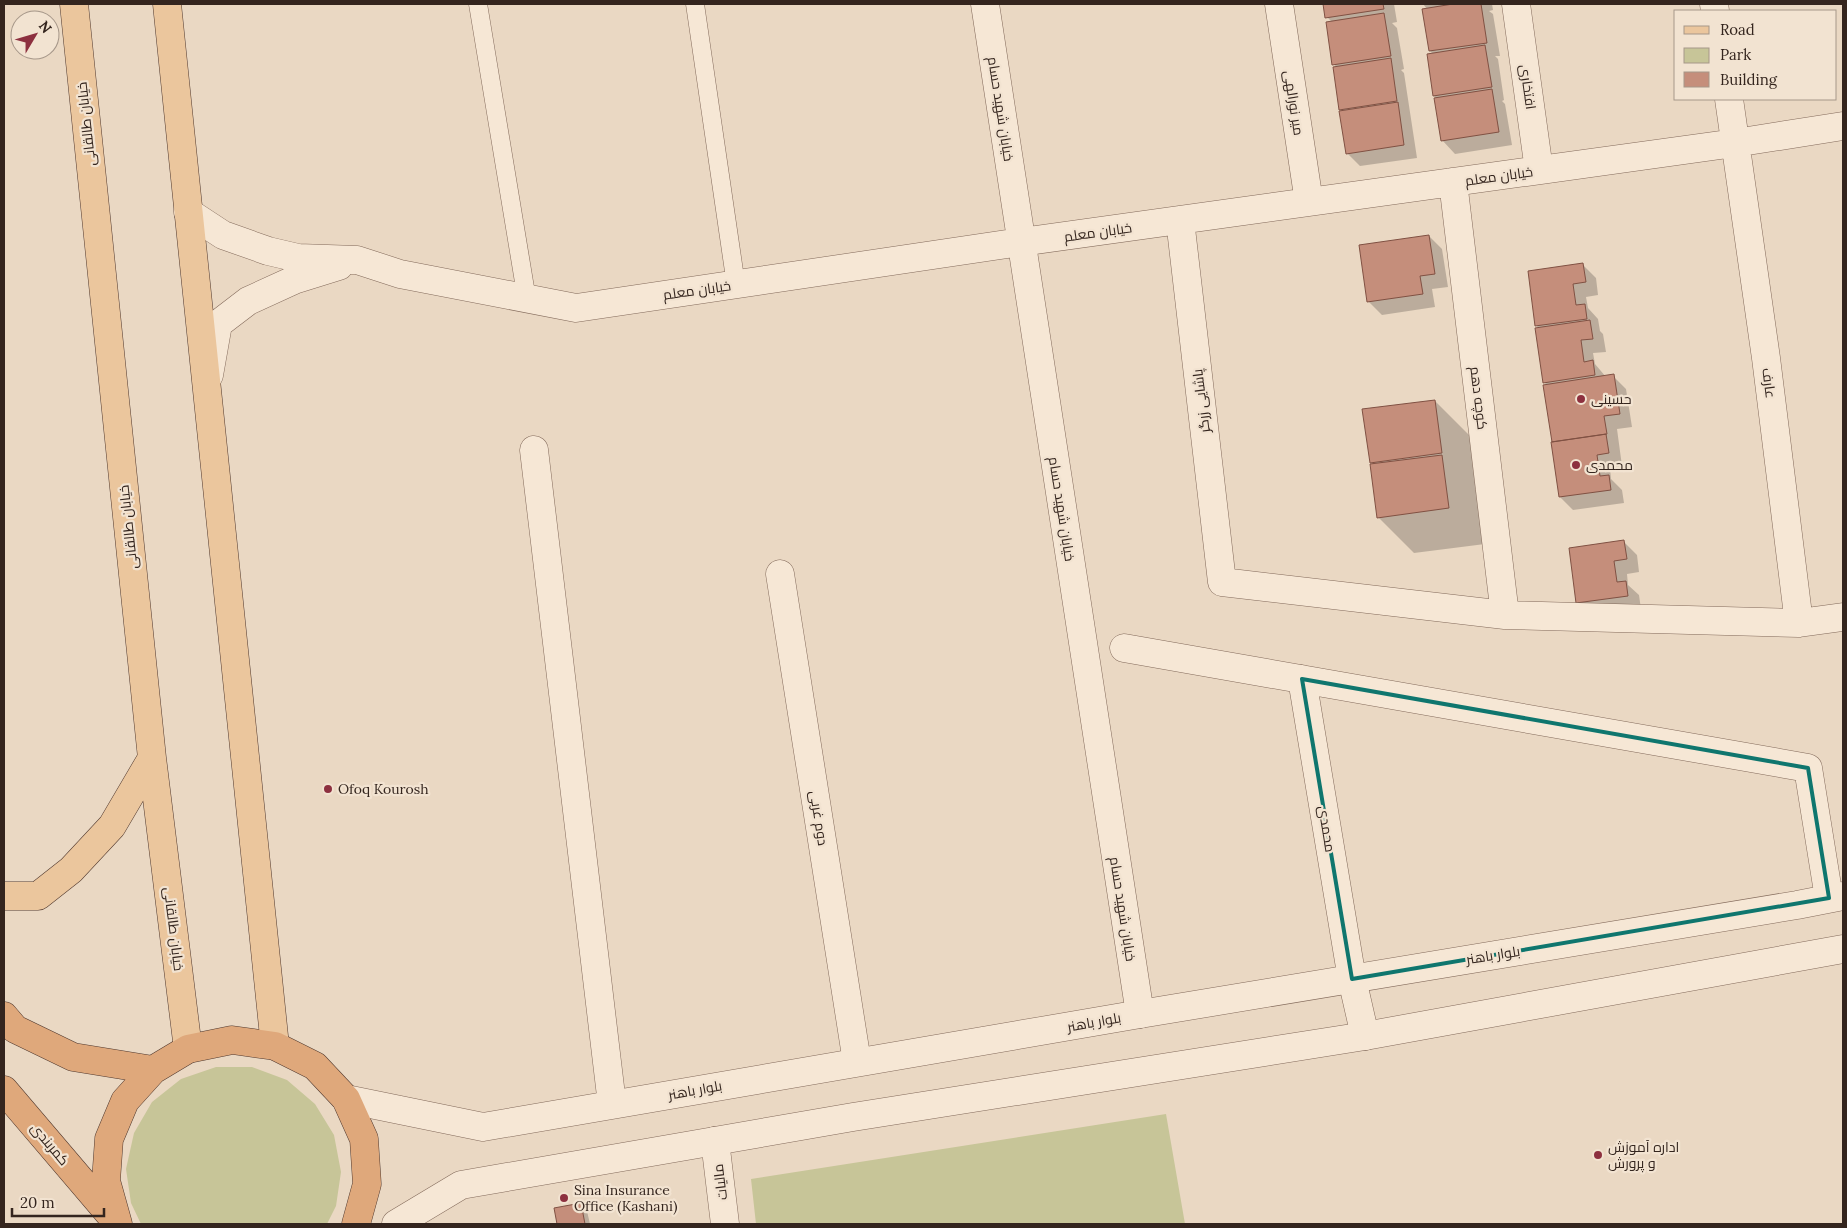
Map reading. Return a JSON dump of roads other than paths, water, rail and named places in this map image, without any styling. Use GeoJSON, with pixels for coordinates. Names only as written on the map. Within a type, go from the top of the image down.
{"type":"FeatureCollection","features":[{"type":"Feature","properties":{"kind":"highway"},"geometry":{"type":"LineString","coordinates":[[4,1016],[15,1029],[73,1057],[153,1070]]}},
{"type":"Feature","properties":{"kind":"highway"},"geometry":{"type":"LineString","coordinates":[[117,1223],[106,1181],[109,1140],[126,1101],[153,1070],[188,1049],[232,1040],[275,1046],[315,1066],[346,1099],[364,1140],[367,1184],[356,1224]]}},
{"type":"Feature","properties":{"kind":"highway","name":"کمربندی"},"geometry":{"type":"LineString","coordinates":[[4,1090],[117,1223]]}},
{"type":"Feature","properties":{"kind":"main road","name":"خیابان طالقانی"},"geometry":{"type":"LineString","coordinates":[[74,4],[152,758],[188,1049]]}},
{"type":"Feature","properties":{"kind":"main road"},"geometry":{"type":"LineString","coordinates":[[166,4],[275,1046]]}},
{"type":"Feature","properties":{"kind":"main road"},"geometry":{"type":"LineString","coordinates":[[4,896],[38,896],[70,870],[112,826],[152,758]]}},
{"type":"Feature","properties":{"kind":"street","name":"خیابان شهید حسام"},"geometry":{"type":"LineString","coordinates":[[985,4],[1140,1014]]}},
{"type":"Feature","properties":{"kind":"street","name":"میر نورالهی"},"geometry":{"type":"LineString","coordinates":[[1279,4],[1309,202]]}},
{"type":"Feature","properties":{"kind":"street","name":"افتخاری"},"geometry":{"type":"LineString","coordinates":[[1516,4],[1539,170]]}},
{"type":"Feature","properties":{"kind":"street","name":"عارف"},"geometry":{"type":"LineString","coordinates":[[1729,100],[1766,358],[1799,623]]}},
{"type":"Feature","properties":{"kind":"street","name":"خیابان معلم"},"geometry":{"type":"LineString","coordinates":[[188,212],[223,235],[268,251],[298,258],[357,260],[400,274],[576,308],[1021,242],[1736,143],[1843,126]]}},
{"type":"Feature","properties":{"kind":"street","name":"کوچه دهم"},"geometry":{"type":"LineString","coordinates":[[1452,182],[1505,614]]}},
{"type":"Feature","properties":{"kind":"street","name":"پاشایی زرگر"},"geometry":{"type":"LineString","coordinates":[[1180,220],[1222,582],[1505,614]]}},
{"type":"Feature","properties":{"kind":"street"},"geometry":{"type":"LineString","coordinates":[[207,388],[218,324],[248,301],[294,280],[357,260]]}},
{"type":"Feature","properties":{"kind":"street"},"geometry":{"type":"LineString","coordinates":[[534,450],[612,1104]]}},
{"type":"Feature","properties":{"kind":"street","name":"دوم غربی"},"geometry":{"type":"LineString","coordinates":[[780,574],[858,1062]]}},
{"type":"Feature","properties":{"kind":"street"},"geometry":{"type":"LineString","coordinates":[[1505,614],[1799,623],[1843,617]]}},
{"type":"Feature","properties":{"kind":"street"},"geometry":{"type":"LineString","coordinates":[[1124,648],[1808,768],[1836,897]]}},
{"type":"Feature","properties":{"kind":"street","name":"محمدی"},"geometry":{"type":"LineString","coordinates":[[1302,679],[1352,979],[1365,1036]]}},
{"type":"Feature","properties":{"kind":"street","name":"بلوار باهنر"},"geometry":{"type":"LineString","coordinates":[[346,1099],[484,1127],[1836,897]]}},
{"type":"Feature","properties":{"kind":"street"},"geometry":{"type":"LineString","coordinates":[[396,1224],[460,1185],[863,1115],[1365,1036],[1843,948]]}},
{"type":"Feature","properties":{"kind":"street","name":"مالیات"},"geometry":{"type":"LineString","coordinates":[[715,1141],[725,1224]]}},
{"type":"Feature","properties":{"kind":"lane"},"geometry":{"type":"LineString","coordinates":[[478,4],[527,300]]}},
{"type":"Feature","properties":{"kind":"lane"},"geometry":{"type":"LineString","coordinates":[[696,4],[736,284]]}},
{"type":"Feature","properties":{"kind":"place","name":"حسینی"},"geometry":{"type":"Point","coordinates":[1581,399]}},
{"type":"Feature","properties":{"kind":"place","name":"محمدی"},"geometry":{"type":"Point","coordinates":[1576,465]}},
{"type":"Feature","properties":{"kind":"place","name":"Ofoq Kourosh"},"geometry":{"type":"Point","coordinates":[328,789]}},
{"type":"Feature","properties":{"kind":"place","name":"اداره آموزش و پرورش"},"geometry":{"type":"Point","coordinates":[1598,1155]}},
{"type":"Feature","properties":{"kind":"place","name":"Sina Insurance Office (Kashani)"},"geometry":{"type":"Point","coordinates":[564,1198]}}]}
